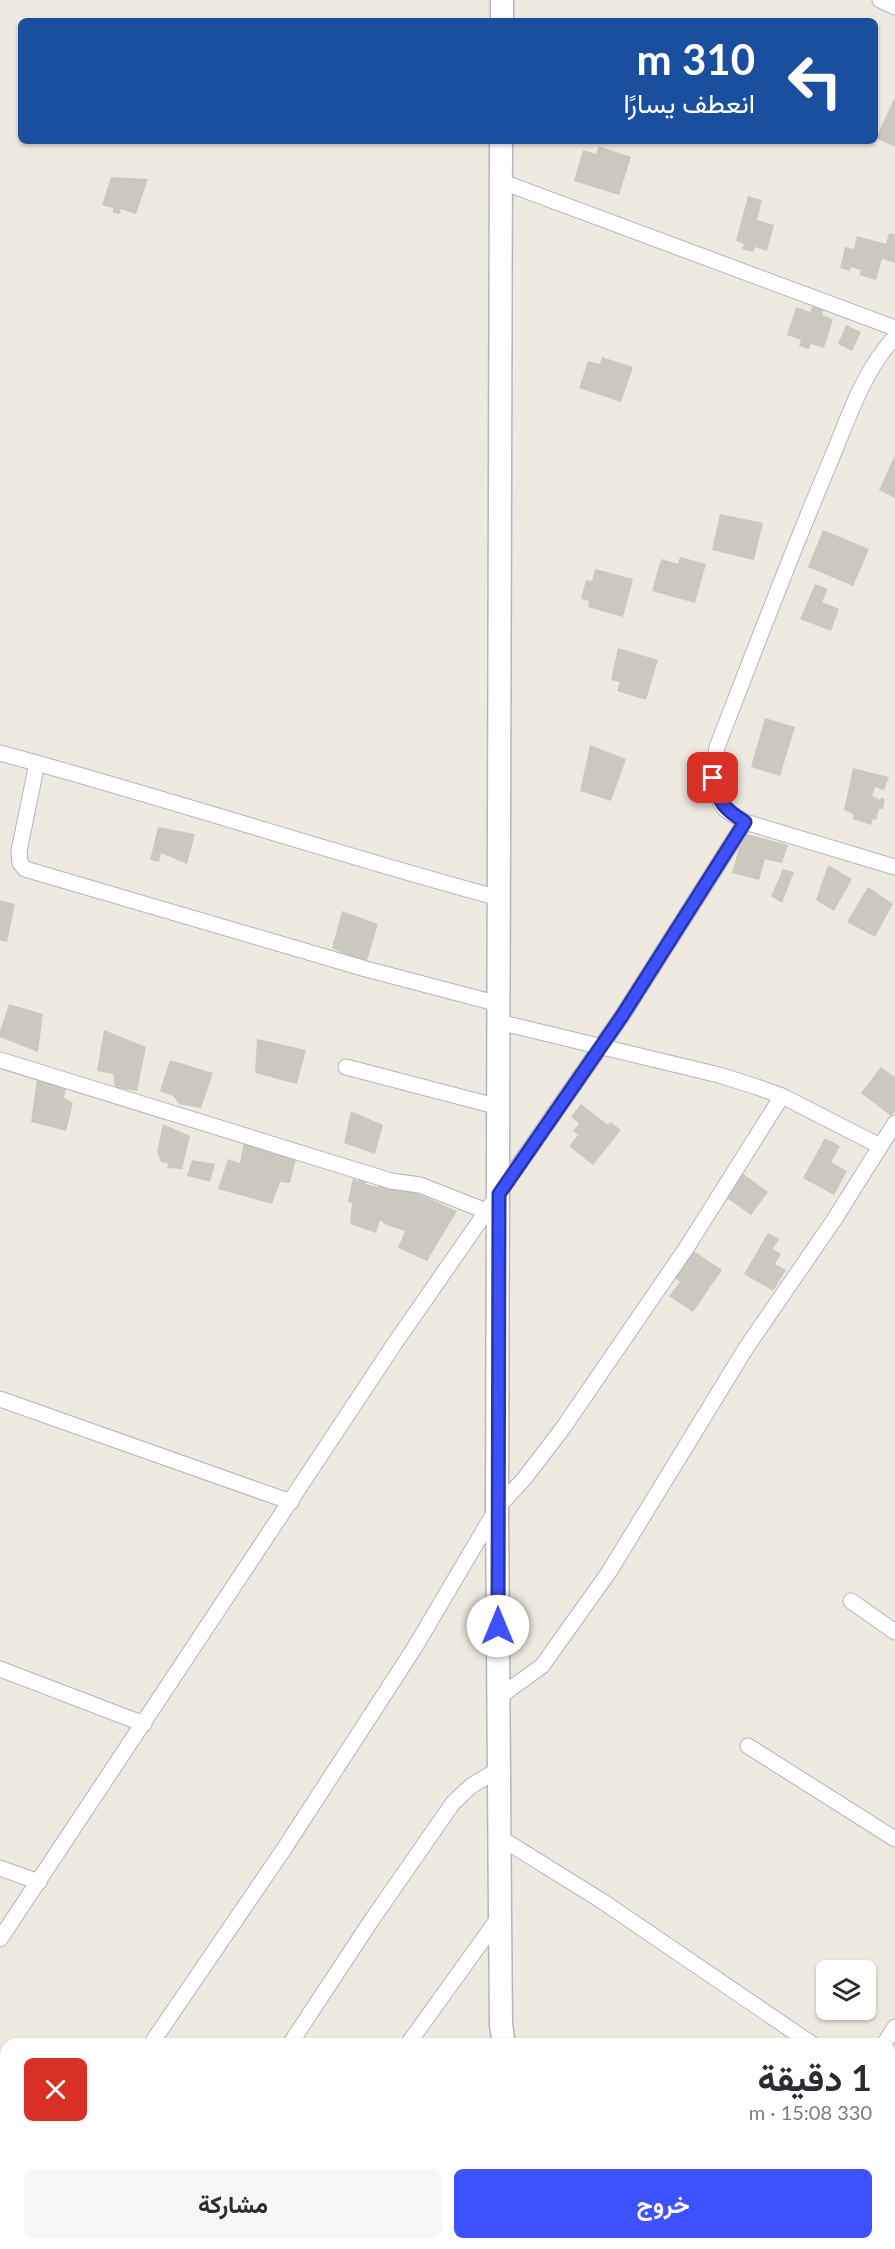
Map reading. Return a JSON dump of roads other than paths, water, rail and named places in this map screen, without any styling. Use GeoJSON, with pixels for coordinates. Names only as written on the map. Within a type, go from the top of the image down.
{"type":"FeatureCollection","features":[{"type":"Feature","properties":{"kind":"street"},"geometry":{"type":"LineString","coordinates":[[502,0],[502,18]]}},
{"type":"Feature","properties":{"kind":"street"},"geometry":{"type":"LineString","coordinates":[[880,0],[895,7]]}},
{"type":"Feature","properties":{"kind":"street"},"geometry":{"type":"LineString","coordinates":[[501,144],[499,1107],[493,1203],[501,2025],[503,2038]]}},
{"type":"Feature","properties":{"kind":"street"},"geometry":{"type":"LineString","coordinates":[[500,181],[895,328]]}},
{"type":"Feature","properties":{"kind":"street"},"geometry":{"type":"LineString","coordinates":[[895,337],[881,353],[867,376],[807,515],[717,747],[713,778],[717,794],[725,809],[745,822],[895,867]]}},
{"type":"Feature","properties":{"kind":"street"},"geometry":{"type":"LineString","coordinates":[[0,753],[393,870],[499,898]]}},
{"type":"Feature","properties":{"kind":"street"},"geometry":{"type":"LineString","coordinates":[[37,763],[19,851],[20,863],[25,869],[344,962],[601,1047],[719,1076],[782,1096],[880,1146]]}},
{"type":"Feature","properties":{"kind":"street"},"geometry":{"type":"LineString","coordinates":[[0,1939],[395,1343],[601,1047],[684,921],[745,822]]}},
{"type":"Feature","properties":{"kind":"street"},"geometry":{"type":"LineString","coordinates":[[0,1060],[391,1181],[420,1185],[493,1203]]}},
{"type":"Feature","properties":{"kind":"street"},"geometry":{"type":"LineString","coordinates":[[346,1067],[499,1107]]}},
{"type":"Feature","properties":{"kind":"street"},"geometry":{"type":"LineString","coordinates":[[155,2038],[284,1849],[409,1657],[497,1508],[524,1479],[562,1428],[687,1247],[782,1096]]}},
{"type":"Feature","properties":{"kind":"street"},"geometry":{"type":"LineString","coordinates":[[498,1697],[542,1666],[609,1572],[746,1348],[834,1220],[895,1123]]}},
{"type":"Feature","properties":{"kind":"street"},"geometry":{"type":"LineString","coordinates":[[0,1399],[291,1502]]}},
{"type":"Feature","properties":{"kind":"street"},"geometry":{"type":"LineString","coordinates":[[851,1601],[895,1632]]}},
{"type":"Feature","properties":{"kind":"street"},"geometry":{"type":"LineString","coordinates":[[0,1669],[144,1724]]}},
{"type":"Feature","properties":{"kind":"street"},"geometry":{"type":"LineString","coordinates":[[748,1746],[895,1839]]}},
{"type":"Feature","properties":{"kind":"street"},"geometry":{"type":"LineString","coordinates":[[294,2038],[360,1937],[453,1803],[471,1786],[499,1769]]}},
{"type":"Feature","properties":{"kind":"street"},"geometry":{"type":"LineString","coordinates":[[499,1837],[602,1901],[803,2038]]}},
{"type":"Feature","properties":{"kind":"street"},"geometry":{"type":"LineString","coordinates":[[0,1868],[39,1882]]}},
{"type":"Feature","properties":{"kind":"street"},"geometry":{"type":"LineString","coordinates":[[412,2038],[500,1916]]}}]}
